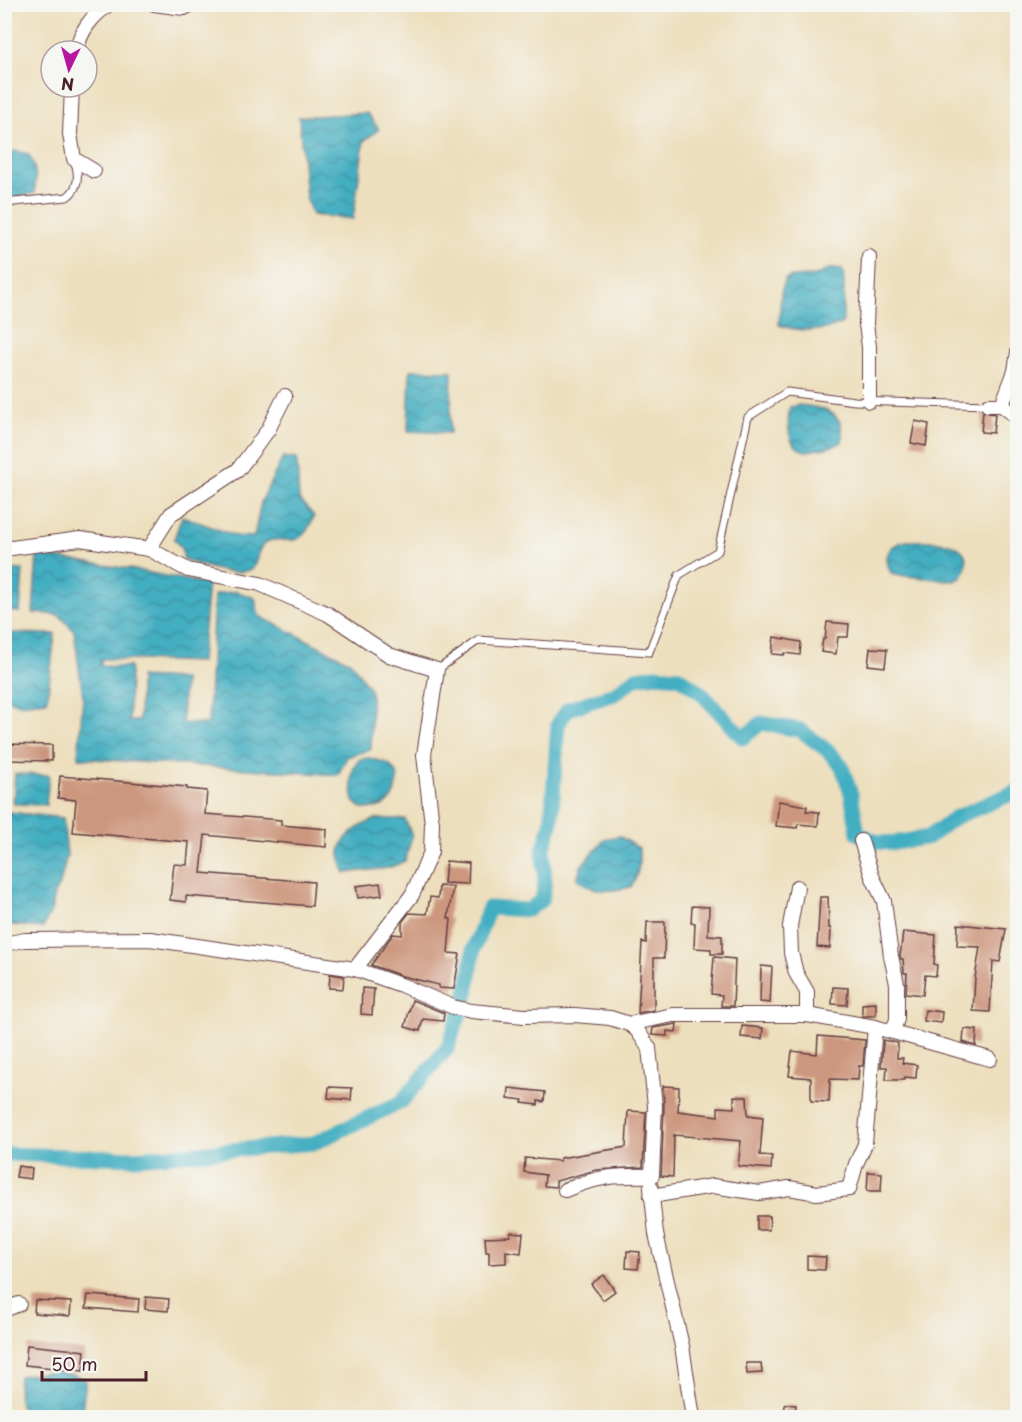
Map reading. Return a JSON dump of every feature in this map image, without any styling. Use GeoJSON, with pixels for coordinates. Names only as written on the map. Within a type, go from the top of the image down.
{"type":"FeatureCollection","features":[{"type":"Feature","properties":{"kind":"street"},"geometry":{"type":"LineString","coordinates":[[80,39],[88,22],[109,4]]}},
{"type":"Feature","properties":{"kind":"street"},"geometry":{"type":"LineString","coordinates":[[154,4],[184,8],[192,4]]}},
{"type":"Feature","properties":{"kind":"street"},"geometry":{"type":"LineString","coordinates":[[71,99],[70,134],[74,159],[94,171]]}},
{"type":"Feature","properties":{"kind":"street"},"geometry":{"type":"LineString","coordinates":[[869,257],[866,324],[869,347],[869,401]]}},
{"type":"Feature","properties":{"kind":"street"},"geometry":{"type":"LineString","coordinates":[[1017,352],[1015,371],[995,405],[1017,418]]}},
{"type":"Feature","properties":{"kind":"street"},"geometry":{"type":"LineString","coordinates":[[148,549],[171,514],[238,470],[268,430],[285,396]]}},
{"type":"Feature","properties":{"kind":"street"},"geometry":{"type":"LineString","coordinates":[[4,549],[80,539],[148,549],[188,570],[260,584],[328,614],[388,655],[437,670],[424,755],[432,824],[431,852],[412,895],[355,969]]}},
{"type":"Feature","properties":{"kind":"street"},"geometry":{"type":"LineString","coordinates":[[861,841],[872,876],[884,901],[897,984],[897,1019],[893,1032]]}},
{"type":"Feature","properties":{"kind":"street"},"geometry":{"type":"LineString","coordinates":[[797,887],[790,926],[791,953],[796,973],[807,992],[807,1015]]}},
{"type":"Feature","properties":{"kind":"street"},"geometry":{"type":"LineString","coordinates":[[4,944],[25,940],[150,939],[355,969],[401,984],[453,1007],[471,1011],[524,1016],[575,1015],[610,1018],[629,1024],[637,1030],[650,1048],[655,1106],[651,1196],[656,1234],[682,1346],[693,1418]]}},
{"type":"Feature","properties":{"kind":"street"},"geometry":{"type":"LineString","coordinates":[[629,1024],[673,1015],[807,1015],[875,1027],[990,1059]]}},
{"type":"Feature","properties":{"kind":"street"},"geometry":{"type":"LineString","coordinates":[[651,1196],[713,1186],[759,1193],[789,1188],[817,1193],[849,1189],[865,1144],[875,1027]]}},
{"type":"Feature","properties":{"kind":"street"},"geometry":{"type":"LineString","coordinates":[[565,1190],[614,1175],[652,1176]]}},
{"type":"Feature","properties":{"kind":"street"},"geometry":{"type":"LineString","coordinates":[[4,1310],[19,1304]]}},
{"type":"Feature","properties":{"kind":"lane"},"geometry":{"type":"LineString","coordinates":[[4,206],[14,202],[67,197],[73,192],[79,174],[74,159]]}},
{"type":"Feature","properties":{"kind":"lane"},"geometry":{"type":"LineString","coordinates":[[437,670],[479,640],[649,652],[679,574],[718,551],[748,417],[787,392],[869,401],[995,405]]}},
{"type":"Feature","properties":{"kind":"water"},"geometry":{"type":"Polygon","coordinates":[[[367,113],[379,129],[364,141],[353,219],[312,215],[306,197],[299,117],[367,113]]]}},
{"type":"Feature","properties":{"kind":"water"},"geometry":{"type":"Polygon","coordinates":[[[16,151],[28,154],[34,168],[36,183],[35,193],[15,198],[5,196],[4,153],[16,151]]]}},
{"type":"Feature","properties":{"kind":"water"},"geometry":{"type":"Polygon","coordinates":[[[829,269],[842,269],[843,322],[830,328],[812,330],[779,325],[781,294],[785,279],[815,276],[829,269]]]}},
{"type":"Feature","properties":{"kind":"water"},"geometry":{"type":"Polygon","coordinates":[[[410,370],[452,371],[450,433],[408,431],[410,370]]]}},
{"type":"Feature","properties":{"kind":"water"},"geometry":{"type":"Polygon","coordinates":[[[799,405],[817,407],[837,418],[842,432],[842,442],[831,447],[808,451],[799,449],[791,439],[788,426],[790,407],[799,405]]]}},
{"type":"Feature","properties":{"kind":"water"},"geometry":{"type":"Polygon","coordinates":[[[283,457],[297,459],[299,499],[314,516],[302,536],[295,540],[268,541],[262,546],[253,569],[245,571],[218,570],[184,559],[181,548],[174,539],[182,516],[236,536],[254,537],[261,502],[283,457]]]}},
{"type":"Feature","properties":{"kind":"water"},"geometry":{"type":"Polygon","coordinates":[[[901,542],[940,542],[960,549],[965,556],[966,565],[961,578],[954,581],[891,573],[887,561],[889,551],[901,542]]]}},
{"type":"Feature","properties":{"kind":"water"},"geometry":{"type":"Polygon","coordinates":[[[37,555],[208,584],[201,662],[101,659],[101,666],[130,667],[129,721],[139,721],[140,677],[184,679],[182,723],[208,724],[214,595],[236,591],[255,598],[259,616],[351,662],[371,691],[371,749],[347,757],[338,775],[78,758],[83,697],[74,631],[59,615],[33,613],[37,555]]]}},
{"type":"Feature","properties":{"kind":"water"},"geometry":{"type":"Polygon","coordinates":[[[5,569],[23,570],[20,612],[5,611],[5,569]]]}},
{"type":"Feature","properties":{"kind":"water"},"geometry":{"type":"Polygon","coordinates":[[[5,633],[55,634],[47,701],[18,704],[5,698],[5,633]]]}},
{"type":"Feature","properties":{"kind":"water"},"geometry":{"type":"Polygon","coordinates":[[[370,758],[389,764],[398,775],[393,797],[385,805],[363,809],[354,802],[352,774],[360,759],[370,758]]]}},
{"type":"Feature","properties":{"kind":"water"},"geometry":{"type":"Polygon","coordinates":[[[15,774],[49,775],[46,805],[13,804],[15,774]]]}},
{"type":"Feature","properties":{"kind":"water"},"geometry":{"type":"Polygon","coordinates":[[[9,812],[63,818],[67,855],[60,884],[54,894],[51,912],[43,928],[5,924],[4,818],[9,812]]]}},
{"type":"Feature","properties":{"kind":"water"},"geometry":{"type":"Polygon","coordinates":[[[376,819],[405,819],[412,836],[405,861],[389,868],[345,873],[340,854],[346,839],[358,828],[376,819]]]}},
{"type":"Feature","properties":{"kind":"water"},"geometry":{"type":"Polygon","coordinates":[[[619,836],[639,848],[636,878],[631,887],[602,890],[590,887],[577,879],[581,866],[605,839],[619,836]]]}},
{"type":"Feature","properties":{"kind":"water"},"geometry":{"type":"Polygon","coordinates":[[[54,1371],[86,1380],[81,1417],[28,1417],[21,1408],[19,1376],[54,1371]]]}},
{"type":"Feature","properties":{"kind":"building"},"geometry":{"type":"Polygon","coordinates":[[[983,412],[995,414],[993,433],[981,432],[983,412]]]}},
{"type":"Feature","properties":{"kind":"building"},"geometry":{"type":"Polygon","coordinates":[[[915,421],[929,424],[926,446],[911,443],[915,421]]]}},
{"type":"Feature","properties":{"kind":"building"},"geometry":{"type":"Polygon","coordinates":[[[827,622],[849,624],[848,637],[838,637],[836,654],[821,652],[827,622]]]}},
{"type":"Feature","properties":{"kind":"building"},"geometry":{"type":"Polygon","coordinates":[[[774,637],[801,642],[800,655],[772,654],[774,637]]]}},
{"type":"Feature","properties":{"kind":"building"},"geometry":{"type":"Polygon","coordinates":[[[870,648],[887,649],[885,667],[868,665],[870,648]]]}},
{"type":"Feature","properties":{"kind":"building"},"geometry":{"type":"Polygon","coordinates":[[[5,744],[52,745],[52,761],[5,760],[5,744]]]}},
{"type":"Feature","properties":{"kind":"building"},"geometry":{"type":"Polygon","coordinates":[[[60,776],[187,787],[187,789],[207,791],[205,814],[281,820],[281,825],[327,829],[326,847],[205,835],[201,873],[314,882],[312,906],[186,896],[186,902],[170,900],[174,864],[187,865],[189,842],[73,832],[76,800],[58,798],[60,776]]]}},
{"type":"Feature","properties":{"kind":"building"},"geometry":{"type":"Polygon","coordinates":[[[779,801],[807,806],[806,811],[819,812],[818,826],[798,824],[797,828],[776,826],[779,801]]]}},
{"type":"Feature","properties":{"kind":"building"},"geometry":{"type":"Polygon","coordinates":[[[446,861],[469,863],[468,884],[444,883],[446,861]]]}},
{"type":"Feature","properties":{"kind":"building"},"geometry":{"type":"Polygon","coordinates":[[[380,883],[382,895],[358,898],[356,886],[380,883]]]}},
{"type":"Feature","properties":{"kind":"building"},"geometry":{"type":"Polygon","coordinates":[[[439,886],[453,887],[448,918],[451,919],[448,953],[460,954],[454,989],[439,988],[439,985],[402,976],[371,965],[393,934],[402,935],[402,922],[409,913],[427,914],[430,897],[438,898],[439,886]]]}},
{"type":"Feature","properties":{"kind":"building"},"geometry":{"type":"Polygon","coordinates":[[[820,897],[828,897],[830,948],[817,947],[820,897]]]}},
{"type":"Feature","properties":{"kind":"building"},"geometry":{"type":"Polygon","coordinates":[[[692,906],[709,907],[708,935],[722,936],[722,954],[711,954],[711,949],[694,948],[695,923],[691,923],[692,906]]]}},
{"type":"Feature","properties":{"kind":"building"},"geometry":{"type":"Polygon","coordinates":[[[647,922],[665,922],[664,958],[654,958],[654,1010],[638,1013],[642,942],[646,943],[647,922]]]}},
{"type":"Feature","properties":{"kind":"building"},"geometry":{"type":"Polygon","coordinates":[[[958,924],[1006,929],[1000,962],[993,961],[990,1012],[973,1011],[980,947],[957,946],[958,924]]]}},
{"type":"Feature","properties":{"kind":"building"},"geometry":{"type":"Polygon","coordinates":[[[903,932],[936,935],[934,964],[937,965],[936,976],[925,975],[923,995],[906,993],[907,973],[904,973],[903,959],[900,956],[903,932]]]}},
{"type":"Feature","properties":{"kind":"building"},"geometry":{"type":"Polygon","coordinates":[[[714,957],[735,959],[733,1006],[721,1006],[722,995],[711,994],[714,957]]]}},
{"type":"Feature","properties":{"kind":"building"},"geometry":{"type":"Polygon","coordinates":[[[761,966],[772,967],[770,1003],[760,1002],[761,966]]]}},
{"type":"Feature","properties":{"kind":"building"},"geometry":{"type":"Polygon","coordinates":[[[330,974],[344,976],[343,989],[329,988],[330,974]]]}},
{"type":"Feature","properties":{"kind":"building"},"geometry":{"type":"Polygon","coordinates":[[[833,987],[848,988],[847,1005],[832,1004],[833,987]]]}},
{"type":"Feature","properties":{"kind":"building"},"geometry":{"type":"Polygon","coordinates":[[[362,988],[374,989],[372,1015],[361,1014],[362,988]]]}},
{"type":"Feature","properties":{"kind":"building"},"geometry":{"type":"Polygon","coordinates":[[[412,1000],[444,1013],[443,1021],[423,1019],[420,1031],[405,1027],[412,1000]]]}},
{"type":"Feature","properties":{"kind":"building"},"geometry":{"type":"Polygon","coordinates":[[[876,1003],[876,1016],[862,1016],[862,1004],[876,1003]]]}},
{"type":"Feature","properties":{"kind":"building"},"geometry":{"type":"Polygon","coordinates":[[[925,1010],[942,1012],[941,1023],[924,1021],[925,1010]]]}},
{"type":"Feature","properties":{"kind":"building"},"geometry":{"type":"Polygon","coordinates":[[[677,1024],[676,1032],[667,1031],[667,1036],[652,1035],[653,1028],[677,1024]]]}},
{"type":"Feature","properties":{"kind":"building"},"geometry":{"type":"Polygon","coordinates":[[[742,1026],[763,1028],[762,1039],[741,1037],[742,1026]]]}},
{"type":"Feature","properties":{"kind":"building"},"geometry":{"type":"Polygon","coordinates":[[[964,1029],[977,1030],[976,1046],[963,1042],[964,1029]]]}},
{"type":"Feature","properties":{"kind":"building"},"geometry":{"type":"Polygon","coordinates":[[[818,1036],[865,1040],[863,1066],[859,1066],[858,1080],[830,1079],[829,1102],[811,1101],[811,1078],[789,1076],[792,1051],[817,1054],[818,1036]]]}},
{"type":"Feature","properties":{"kind":"building"},"geometry":{"type":"Polygon","coordinates":[[[883,1040],[898,1043],[897,1058],[903,1058],[902,1063],[917,1065],[916,1078],[886,1080],[887,1067],[881,1067],[883,1040]]]}},
{"type":"Feature","properties":{"kind":"building"},"geometry":{"type":"Polygon","coordinates":[[[663,1086],[679,1087],[678,1111],[718,1116],[718,1107],[734,1108],[734,1096],[747,1097],[748,1115],[763,1117],[760,1155],[772,1156],[771,1169],[738,1166],[741,1141],[674,1135],[673,1177],[661,1176],[663,1086]]]}},
{"type":"Feature","properties":{"kind":"building"},"geometry":{"type":"Polygon","coordinates":[[[329,1087],[352,1088],[351,1100],[328,1098],[329,1087]]]}},
{"type":"Feature","properties":{"kind":"building"},"geometry":{"type":"Polygon","coordinates":[[[509,1088],[545,1092],[544,1102],[538,1101],[538,1105],[508,1098],[509,1088]]]}},
{"type":"Feature","properties":{"kind":"building"},"geometry":{"type":"Polygon","coordinates":[[[628,1111],[646,1112],[643,1167],[596,1170],[556,1181],[556,1187],[544,1186],[545,1175],[524,1172],[525,1158],[560,1161],[560,1158],[626,1147],[628,1111]]]}},
{"type":"Feature","properties":{"kind":"building"},"geometry":{"type":"Polygon","coordinates":[[[18,1166],[32,1168],[31,1179],[16,1177],[18,1166]]]}},
{"type":"Feature","properties":{"kind":"building"},"geometry":{"type":"Polygon","coordinates":[[[868,1172],[882,1173],[881,1191],[867,1191],[868,1172]]]}},
{"type":"Feature","properties":{"kind":"building"},"geometry":{"type":"Polygon","coordinates":[[[757,1216],[770,1216],[769,1230],[757,1230],[757,1216]]]}},
{"type":"Feature","properties":{"kind":"building"},"geometry":{"type":"Polygon","coordinates":[[[510,1232],[523,1233],[521,1253],[506,1251],[506,1263],[489,1264],[485,1237],[510,1236],[510,1232]]]}},
{"type":"Feature","properties":{"kind":"building"},"geometry":{"type":"Polygon","coordinates":[[[627,1251],[640,1252],[638,1269],[626,1268],[627,1251]]]}},
{"type":"Feature","properties":{"kind":"building"},"geometry":{"type":"Polygon","coordinates":[[[807,1256],[826,1257],[825,1270],[807,1269],[807,1256]]]}},
{"type":"Feature","properties":{"kind":"building"},"geometry":{"type":"Polygon","coordinates":[[[604,1275],[615,1291],[603,1300],[591,1284],[604,1275]]]}},
{"type":"Feature","properties":{"kind":"building"},"geometry":{"type":"Polygon","coordinates":[[[88,1295],[139,1299],[138,1312],[86,1308],[88,1295]]]}},
{"type":"Feature","properties":{"kind":"building"},"geometry":{"type":"Polygon","coordinates":[[[146,1297],[169,1299],[168,1311],[145,1309],[146,1297]]]}},
{"type":"Feature","properties":{"kind":"building"},"geometry":{"type":"Polygon","coordinates":[[[35,1300],[71,1302],[70,1316],[34,1313],[35,1300]]]}},
{"type":"Feature","properties":{"kind":"building"},"geometry":{"type":"Polygon","coordinates":[[[27,1345],[85,1351],[83,1371],[25,1365],[27,1345]]]}},
{"type":"Feature","properties":{"kind":"building"},"geometry":{"type":"Polygon","coordinates":[[[746,1363],[761,1363],[762,1373],[747,1374],[746,1363]]]}},
{"type":"Feature","properties":{"kind":"building"},"geometry":{"type":"Polygon","coordinates":[[[785,1404],[796,1405],[795,1418],[784,1418],[785,1404]]]}},
{"type":"Feature","properties":{"kind":"waterway"},"geometry":{"type":"LineString","coordinates":[[4,1154],[135,1158],[314,1143],[401,1102],[447,1049],[467,994],[474,948],[489,908],[528,910],[542,900],[545,882],[543,850],[551,825],[558,724],[568,709],[614,694],[636,678],[656,675],[679,677],[701,693],[743,738],[761,723],[800,730],[828,751],[842,767],[851,794],[858,833],[877,842],[894,843],[929,837],[954,818],[1018,791]]}}]}
